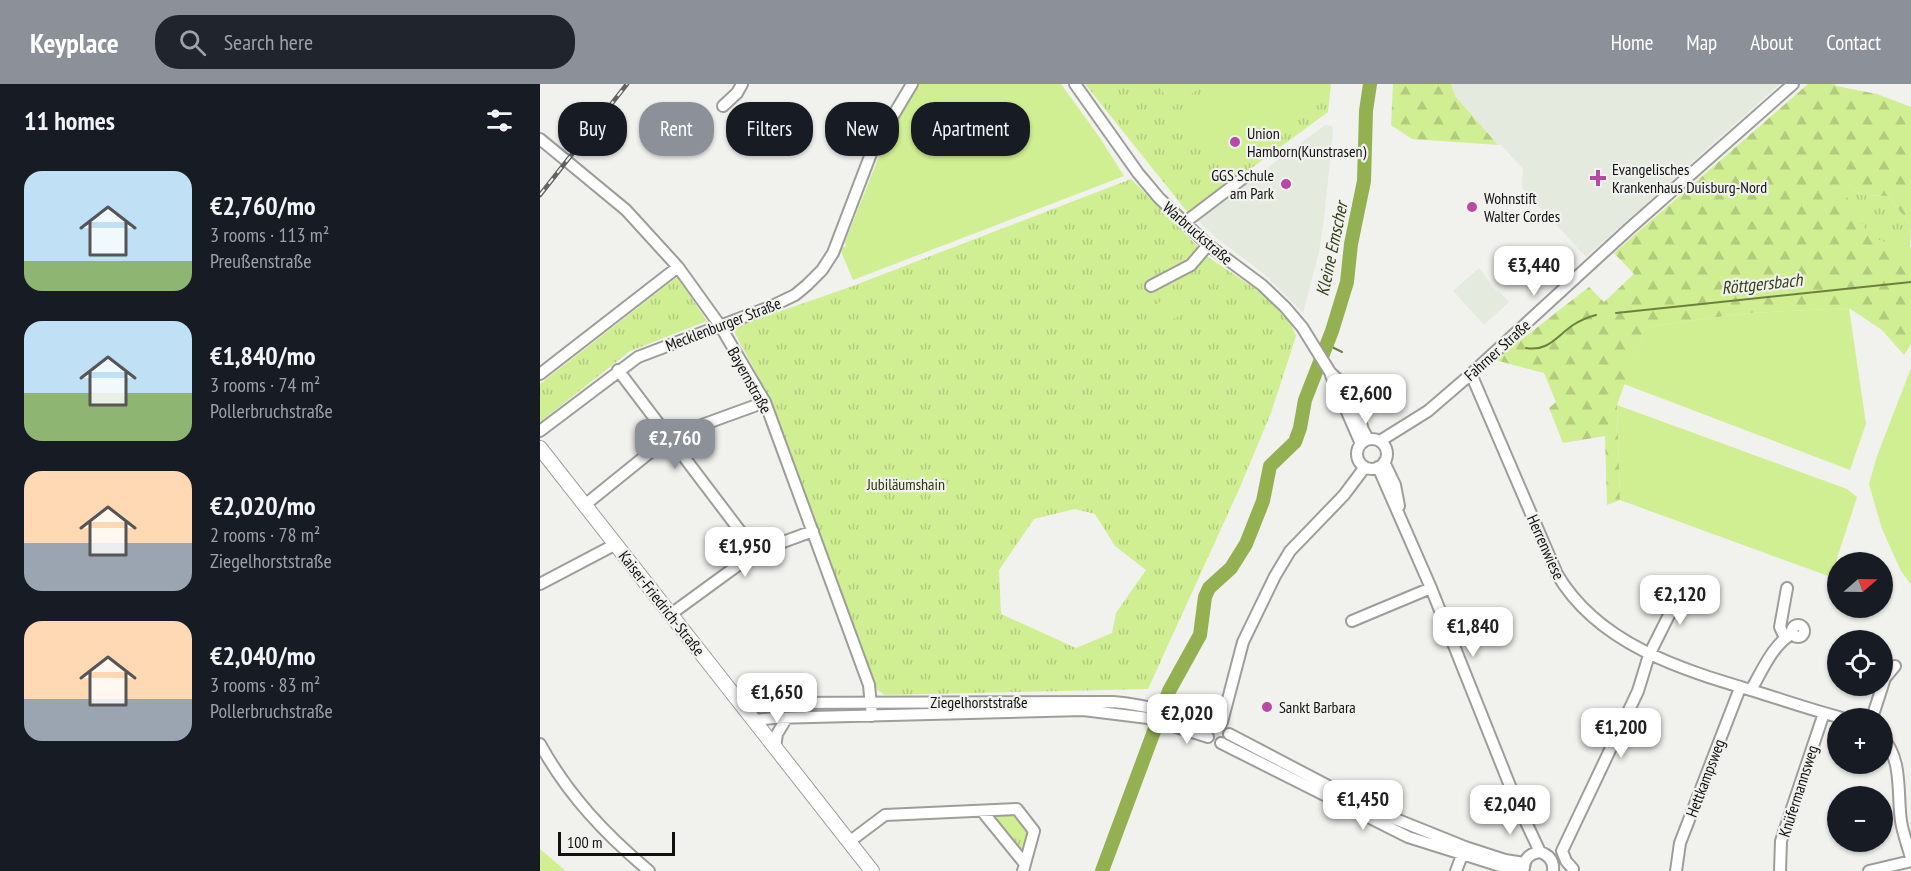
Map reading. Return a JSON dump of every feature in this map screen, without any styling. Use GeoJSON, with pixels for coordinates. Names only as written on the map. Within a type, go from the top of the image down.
{"type":"FeatureCollection","features":[{"type":"Feature","properties":{"kind":"main road","name":"Kaiser-Friedrich-Straße"},"geometry":{"type":"LineString","coordinates":[[540,447],[872,871]]}},
{"type":"Feature","properties":{"kind":"street"},"geometry":{"type":"LineString","coordinates":[[723,106],[737,93],[742,84]]}},
{"type":"Feature","properties":{"kind":"street","name":"Mecklenburger Straße"},"geometry":{"type":"LineString","coordinates":[[540,431],[638,357],[795,296],[822,270],[839,240],[872,151],[912,84]]}},
{"type":"Feature","properties":{"kind":"street","name":"Warbruckstraße"},"geometry":{"type":"LineString","coordinates":[[1075,84],[1138,174],[1184,223],[1208,245],[1262,285],[1285,307],[1313,344],[1330,372],[1334,385],[1364,442]]}},
{"type":"Feature","properties":{"kind":"street","name":"Fahrner Straße"},"geometry":{"type":"LineString","coordinates":[[1382,444],[1471,374],[1630,228],[1793,84]]}},
{"type":"Feature","properties":{"kind":"street","name":"Bayernstraße"},"geometry":{"type":"LineString","coordinates":[[540,139],[626,210],[678,267],[719,324],[765,402],[869,685],[872,716]]}},
{"type":"Feature","properties":{"kind":"street"},"geometry":{"type":"LineString","coordinates":[[1184,223],[1242,179]]}},
{"type":"Feature","properties":{"kind":"street"},"geometry":{"type":"LineString","coordinates":[[1151,286],[1191,265],[1208,245]]}},
{"type":"Feature","properties":{"kind":"street"},"geometry":{"type":"LineString","coordinates":[[540,374],[678,267]]}},
{"type":"Feature","properties":{"kind":"street"},"geometry":{"type":"LineString","coordinates":[[618,370],[756,552]]}},
{"type":"Feature","properties":{"kind":"street","name":"Herrenwiese"},"geometry":{"type":"LineString","coordinates":[[1471,374],[1557,574],[1566,590],[1582,609],[1598,623],[1649,655],[1745,689],[1827,714]]}},
{"type":"Feature","properties":{"kind":"street"},"geometry":{"type":"LineString","coordinates":[[586,504],[669,437],[765,402]]}},
{"type":"Feature","properties":{"kind":"street"},"geometry":{"type":"LineString","coordinates":[[1362,464],[1357,451],[1364,442],[1382,444],[1386,457],[1381,464]]}},
{"type":"Feature","properties":{"kind":"street"},"geometry":{"type":"LineString","coordinates":[[1208,732],[1212,723],[1221,722],[1243,642],[1275,576],[1290,551],[1344,495],[1352,472],[1362,464],[1381,464]]}},
{"type":"Feature","properties":{"kind":"street"},"geometry":{"type":"LineString","coordinates":[[1381,464],[1392,502],[1400,515],[1431,588],[1525,819],[1536,853],[1550,858],[1553,868],[1577,870]]}},
{"type":"Feature","properties":{"kind":"street"},"geometry":{"type":"LineString","coordinates":[[671,614],[756,552],[813,531]]}},
{"type":"Feature","properties":{"kind":"street"},"geometry":{"type":"LineString","coordinates":[[540,584],[616,544]]}},
{"type":"Feature","properties":{"kind":"street"},"geometry":{"type":"LineString","coordinates":[[1577,870],[1566,861],[1562,851],[1638,690],[1649,655],[1678,597],[1690,583]]}},
{"type":"Feature","properties":{"kind":"street"},"geometry":{"type":"LineString","coordinates":[[1352,621],[1431,588]]}},
{"type":"Feature","properties":{"kind":"street"},"geometry":{"type":"LineString","coordinates":[[1745,689],[1789,636],[1779,627],[1787,588]]}},
{"type":"Feature","properties":{"kind":"street"},"geometry":{"type":"LineString","coordinates":[[1875,708],[1885,678],[1895,666]]}},
{"type":"Feature","properties":{"kind":"street","name":"Hettkampsweg"},"geometry":{"type":"LineString","coordinates":[[1676,871],[1680,843],[1745,689]]}},
{"type":"Feature","properties":{"kind":"street","name":"Ziegelhorststraße"},"geometry":{"type":"LineString","coordinates":[[751,716],[763,703],[1113,702],[1150,706],[1178,714],[1208,732],[1214,743],[1225,739],[1408,837],[1505,860],[1523,868],[1536,853]]}},
{"type":"Feature","properties":{"kind":"street","name":"Ziegelhorststraße"},"geometry":{"type":"LineString","coordinates":[[751,716],[786,719],[1083,710],[1148,718],[1208,732]]}},
{"type":"Feature","properties":{"kind":"street","name":"Knüfermannsweg"},"geometry":{"type":"LineString","coordinates":[[1780,871],[1781,841],[1824,713]]}},
{"type":"Feature","properties":{"kind":"street"},"geometry":{"type":"LineString","coordinates":[[775,747],[777,734],[786,719]]}},
{"type":"Feature","properties":{"kind":"street","name":"Ziegelhorststraße"},"geometry":{"type":"LineString","coordinates":[[1221,722],[1228,728],[1225,739]]}},
{"type":"Feature","properties":{"kind":"street"},"geometry":{"type":"LineString","coordinates":[[540,744],[563,782],[591,818],[649,871]]}},
{"type":"Feature","properties":{"kind":"street"},"geometry":{"type":"LineString","coordinates":[[1869,871],[1911,859],[1902,823],[1896,763],[1893,754]]}},
{"type":"Feature","properties":{"kind":"street"},"geometry":{"type":"LineString","coordinates":[[849,842],[885,815],[1017,809],[1034,831],[1024,868]]}},
{"type":"Feature","properties":{"kind":"street"},"geometry":{"type":"LineString","coordinates":[[982,811],[1024,868]]}},
{"type":"Feature","properties":{"kind":"street"},"geometry":{"type":"LineString","coordinates":[[1456,871],[1464,850]]}},
{"type":"Feature","properties":{"kind":"shaded area","name":"Evangelisches Krankenhaus Duisburg-Nord"},"geometry":{"type":"Polygon","coordinates":[[[1451,84],[1780,84],[1586,257],[1522,188],[1523,169],[1501,145],[1498,145],[1455,96],[1451,84]]]}},
{"type":"Feature","properties":{"kind":"shaded area","name":"GGS Schule am Park"},"geometry":{"type":"Polygon","coordinates":[[[1325,125],[1332,126],[1333,133],[1324,219],[1319,252],[1303,313],[1264,274],[1215,237],[1197,220],[1325,125]]]}},
{"type":"Feature","properties":{"kind":"shaded area"},"geometry":{"type":"Polygon","coordinates":[[[1479,268],[1496,291],[1499,291],[1509,302],[1484,325],[1453,291],[1479,268]]]}},
{"type":"Feature","properties":{"kind":"green space"},"geometry":{"type":"Polygon","coordinates":[[[918,84],[1061,84],[1124,176],[853,280],[840,249],[846,246],[845,242],[879,156],[899,156],[899,116],[918,84]]]}},
{"type":"Feature","properties":{"kind":"green space"},"geometry":{"type":"Polygon","coordinates":[[[1085,84],[1331,84],[1328,112],[1189,214],[1085,84]]]}},
{"type":"Feature","properties":{"kind":"green space"},"geometry":{"type":"Polygon","coordinates":[[[1157,84],[1205,84],[1174,107],[1157,84]]]}},
{"type":"Feature","properties":{"kind":"green space","name":"Union Hamborn(Kunstrasen)"},"geometry":{"type":"Polygon","coordinates":[[[1216,84],[1304,84],[1319,104],[1226,173],[1180,111],[1216,84]]]}},
{"type":"Feature","properties":{"kind":"green space"},"geometry":{"type":"Polygon","coordinates":[[[1393,84],[1451,84],[1455,96],[1498,145],[1412,139],[1391,125],[1393,84]]]}},
{"type":"Feature","properties":{"kind":"green space"},"geometry":{"type":"Polygon","coordinates":[[[1808,84],[1834,84],[1877,94],[1911,107],[1911,225],[1888,196],[1862,195],[1847,184],[1842,187],[1860,222],[1873,236],[1894,245],[1910,248],[1911,246],[1911,344],[1904,355],[1882,330],[1849,308],[1748,313],[1645,327],[1617,405],[1620,500],[1607,505],[1605,436],[1563,443],[1549,408],[1556,402],[1544,373],[1495,360],[1589,287],[1604,302],[1634,274],[1614,253],[1808,84]]]}},
{"type":"Feature","properties":{"kind":"green space","name":"Jubiläumshain"},"geometry":{"type":"Polygon","coordinates":[[[1131,179],[1208,257],[1266,296],[1291,324],[1296,336],[1271,413],[1240,487],[1148,689],[885,695],[877,690],[772,402],[732,328],[850,287],[1131,179]],[[1075,509],[1034,519],[999,570],[1001,614],[1076,648],[1112,633],[1116,613],[1146,570],[1115,546],[1095,514],[1075,509]]]}},
{"type":"Feature","properties":{"kind":"green space"},"geometry":{"type":"Polygon","coordinates":[[[1847,184],[1862,195],[1888,196],[1911,225],[1910,248],[1887,245],[1871,236],[1859,221],[1841,187],[1847,184]]]}},
{"type":"Feature","properties":{"kind":"green space"},"geometry":{"type":"Polygon","coordinates":[[[677,277],[707,321],[630,351],[540,422],[540,384],[677,277]]]}},
{"type":"Feature","properties":{"kind":"green space"},"geometry":{"type":"Polygon","coordinates":[[[1178,291],[1189,310],[1161,326],[1150,308],[1178,291]]]}},
{"type":"Feature","properties":{"kind":"green space"},"geometry":{"type":"Polygon","coordinates":[[[1849,308],[1866,424],[1850,470],[1624,384],[1645,327],[1748,313],[1849,308]]]}},
{"type":"Feature","properties":{"kind":"green space"},"geometry":{"type":"Polygon","coordinates":[[[1911,368],[1911,584],[1901,571],[1882,529],[1869,484],[1877,456],[1911,368]]]}},
{"type":"Feature","properties":{"kind":"green space"},"geometry":{"type":"Polygon","coordinates":[[[1617,405],[1847,489],[1857,497],[1839,552],[1827,552],[1827,576],[1620,500],[1617,405]]]}},
{"type":"Feature","properties":{"kind":"green space"},"geometry":{"type":"Polygon","coordinates":[[[1014,814],[1030,833],[1022,857],[991,815],[1014,814]]]}},
{"type":"Feature","properties":{"kind":"green space"},"geometry":{"type":"Polygon","coordinates":[[[540,849],[566,871],[540,871],[540,849]]]}},
{"type":"Feature","properties":{"kind":"waterway","name":"Kleine Emscher"},"geometry":{"type":"LineString","coordinates":[[1102,871],[1169,691],[1200,635],[1205,597],[1209,588],[1231,568],[1246,544],[1263,501],[1270,466],[1295,442],[1300,428],[1305,400],[1332,331],[1347,282],[1351,244],[1364,181],[1366,111],[1370,84]]}},
{"type":"Feature","properties":{"kind":"waterway","name":"Röttgersbach"},"geometry":{"type":"LineString","coordinates":[[1616,313],[1911,282]]}},
{"type":"Feature","properties":{"kind":"waterway","name":"Röttgersbach"},"geometry":{"type":"LineString","coordinates":[[1526,348],[1540,348],[1552,342],[1573,325],[1596,315]]}},
{"type":"Feature","properties":{"kind":"waterway","name":"Röttgersbach"},"geometry":{"type":"LineString","coordinates":[[1326,344],[1342,352]]}},
{"type":"Feature","properties":{"kind":"railway"},"geometry":{"type":"LineString","coordinates":[[540,195],[627,84]]}},
{"type":"Feature","properties":{"kind":"place","name":"Union Hamborn(Kunstrasen)"},"geometry":{"type":"Point","coordinates":[1235,142]}},
{"type":"Feature","properties":{"kind":"place","name":"Evangelisches Krankenhaus Duisburg-Nord"},"geometry":{"type":"Point","coordinates":[1598,178]}},
{"type":"Feature","properties":{"kind":"place","name":"GGS Schule am Park"},"geometry":{"type":"Point","coordinates":[1286,184]}},
{"type":"Feature","properties":{"kind":"place","name":"Wohnstift Walter Cordes"},"geometry":{"type":"Point","coordinates":[1472,207]}},
{"type":"Feature","properties":{"kind":"place","name":"Sankt Barbara"},"geometry":{"type":"Point","coordinates":[1267,707]}}]}
